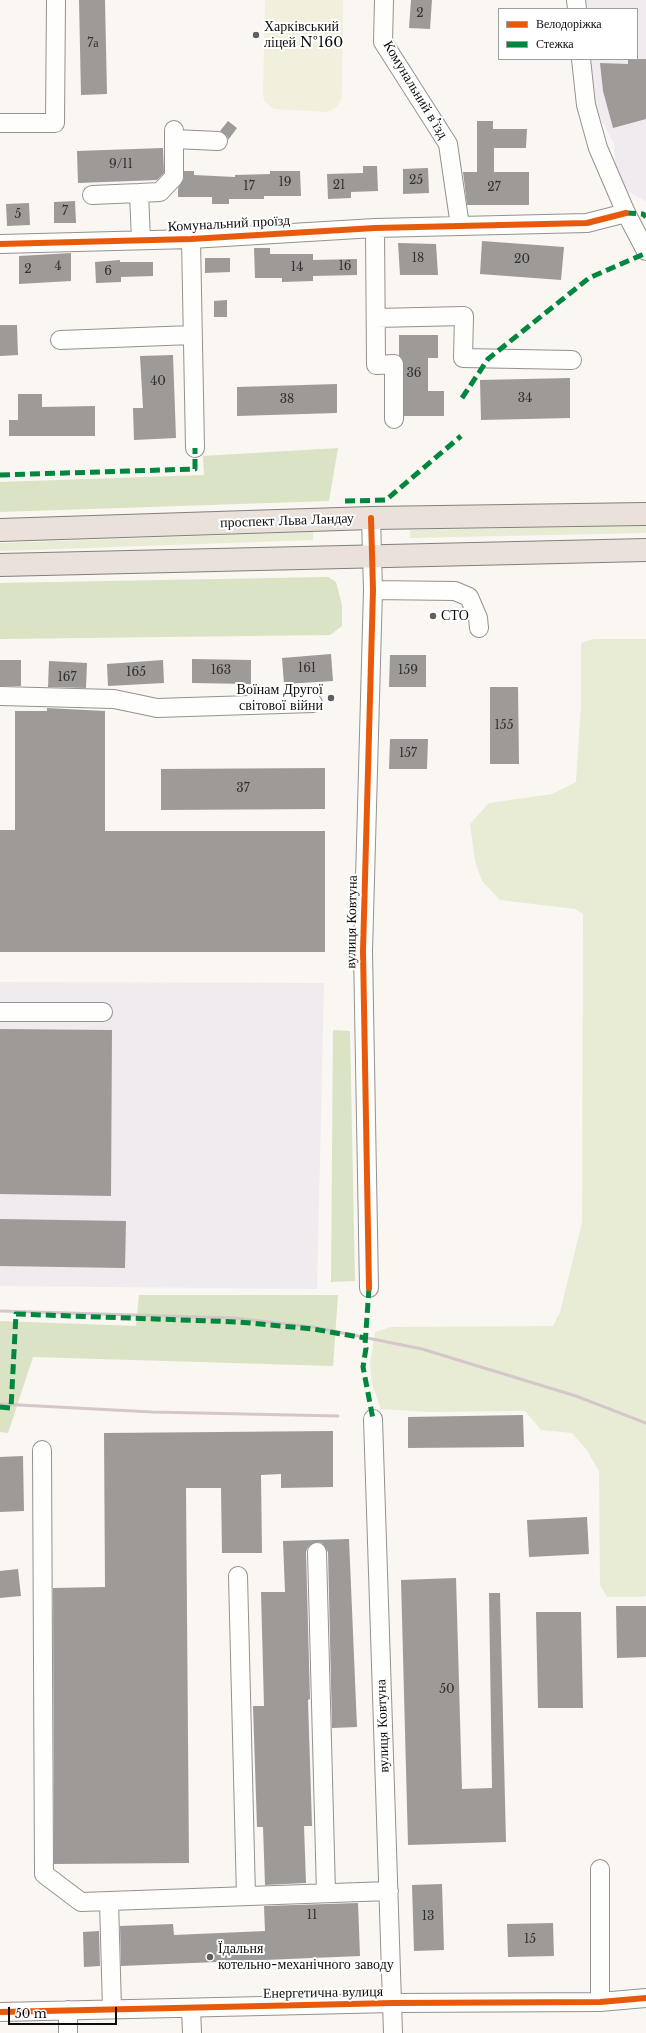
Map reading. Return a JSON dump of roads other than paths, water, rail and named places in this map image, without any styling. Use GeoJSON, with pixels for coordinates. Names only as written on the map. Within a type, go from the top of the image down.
{"type":"FeatureCollection","features":[{"type":"Feature","properties":{"kind":"main road","name":"проспект Льва Ландау"},"geometry":{"type":"LineString","coordinates":[[0,530],[371,518],[646,514]]}},
{"type":"Feature","properties":{"kind":"main road"},"geometry":{"type":"LineString","coordinates":[[0,565],[646,550]]}},
{"type":"Feature","properties":{"kind":"street"},"geometry":{"type":"LineString","coordinates":[[0,123],[55,122],[56,0]]}},
{"type":"Feature","properties":{"kind":"street","name":"Комунальний в’їзд"},"geometry":{"type":"LineString","coordinates":[[384,0],[383,42],[448,144],[460,226]]}},
{"type":"Feature","properties":{"kind":"street"},"geometry":{"type":"LineString","coordinates":[[581,60],[584,92],[592,132],[626,213],[646,251]]}},
{"type":"Feature","properties":{"kind":"street"},"geometry":{"type":"LineString","coordinates":[[92,195],[160,192],[174,177],[174,134],[218,141]]}},
{"type":"Feature","properties":{"kind":"street"},"geometry":{"type":"LineString","coordinates":[[139,193],[141,240]]}},
{"type":"Feature","properties":{"kind":"street","name":"Комунальний проїзд"},"geometry":{"type":"LineString","coordinates":[[0,244],[191,239],[375,228],[587,223],[626,213]]}},
{"type":"Feature","properties":{"kind":"street"},"geometry":{"type":"LineString","coordinates":[[375,228],[376,365],[394,364],[394,419]]}},
{"type":"Feature","properties":{"kind":"street"},"geometry":{"type":"LineString","coordinates":[[191,239],[195,448]]}},
{"type":"Feature","properties":{"kind":"street"},"geometry":{"type":"LineString","coordinates":[[376,318],[464,316],[463,358],[572,360]]}},
{"type":"Feature","properties":{"kind":"street"},"geometry":{"type":"LineString","coordinates":[[60,340],[192,336]]}},
{"type":"Feature","properties":{"kind":"street","name":"вулиця Ковтуна"},"geometry":{"type":"LineString","coordinates":[[368,1288],[363,951],[374,590],[371,518]]}},
{"type":"Feature","properties":{"kind":"street"},"geometry":{"type":"LineString","coordinates":[[374,590],[455,591],[469,597],[478,618],[479,628]]}},
{"type":"Feature","properties":{"kind":"street"},"geometry":{"type":"LineString","coordinates":[[0,696],[114,699],[156,708],[313,703]]}},
{"type":"Feature","properties":{"kind":"street"},"geometry":{"type":"LineString","coordinates":[[0,1012],[103,1012]]}},
{"type":"Feature","properties":{"kind":"street","name":"вулиця Ковтуна"},"geometry":{"type":"LineString","coordinates":[[374,1419],[393,2033]]}},
{"type":"Feature","properties":{"kind":"street"},"geometry":{"type":"LineString","coordinates":[[42,1450],[44,1874],[81,1902],[389,1891]]}},
{"type":"Feature","properties":{"kind":"street"},"geometry":{"type":"LineString","coordinates":[[317,1552],[326,1893]]}},
{"type":"Feature","properties":{"kind":"street"},"geometry":{"type":"LineString","coordinates":[[238,1576],[246,1896]]}},
{"type":"Feature","properties":{"kind":"street"},"geometry":{"type":"LineString","coordinates":[[600,1869],[600,2002]]}},
{"type":"Feature","properties":{"kind":"street"},"geometry":{"type":"LineString","coordinates":[[109,1901],[112,2009]]}},
{"type":"Feature","properties":{"kind":"street","name":"Енергетична вулиця"},"geometry":{"type":"LineString","coordinates":[[0,2012],[393,2003],[600,2002],[646,1998]]}},
{"type":"Feature","properties":{"kind":"street"},"geometry":{"type":"LineString","coordinates":[[191,2008],[192,2033]]}},
{"type":"Feature","properties":{"kind":"street"},"geometry":{"type":"LineString","coordinates":[[68,2010],[68,2033]]}},
{"type":"Feature","properties":{"kind":"railway"},"geometry":{"type":"LineString","coordinates":[[0,1311],[234,1318],[313,1327],[422,1349],[576,1396],[646,1423]]}},
{"type":"Feature","properties":{"kind":"railway"},"geometry":{"type":"LineString","coordinates":[[0,1404],[152,1412],[338,1416]]}},
{"type":"Feature","properties":{"kind":"place","name":"Харківський ліцей №160"},"geometry":{"type":"Point","coordinates":[256,35]}},
{"type":"Feature","properties":{"kind":"place","name":"СТО"},"geometry":{"type":"Point","coordinates":[433,616]}},
{"type":"Feature","properties":{"kind":"place","name":"Воїнам Другої світової війни"},"geometry":{"type":"Point","coordinates":[331,698]}},
{"type":"Feature","properties":{"kind":"place","name":"Їдальня котельно-механічного заводу"},"geometry":{"type":"Point","coordinates":[210,1957]}}]}
